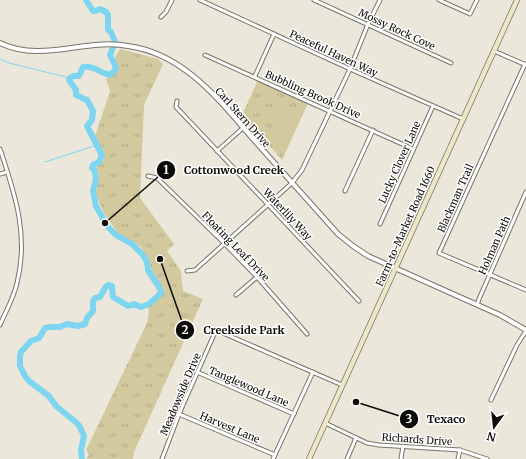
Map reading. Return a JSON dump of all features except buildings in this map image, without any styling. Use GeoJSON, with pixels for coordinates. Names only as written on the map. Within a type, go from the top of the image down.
{"type":"FeatureCollection","features":[{"type":"Feature","properties":{"kind":"main road","name":"Farm-to-Market Road 1660"},"geometry":{"type":"LineString","coordinates":[[309,459],[517,0]]}},
{"type":"Feature","properties":{"kind":"street"},"geometry":{"type":"LineString","coordinates":[[161,17],[166,12],[172,0]]}},
{"type":"Feature","properties":{"kind":"street","name":"Peaceful Haven Way"},"geometry":{"type":"LineString","coordinates":[[200,0],[463,119]]}},
{"type":"Feature","properties":{"kind":"street","name":"Mossy Rock Cove"},"geometry":{"type":"LineString","coordinates":[[314,0],[451,63]]}},
{"type":"Feature","properties":{"kind":"street"},"geometry":{"type":"LineString","coordinates":[[187,270],[195,270],[225,244],[292,183],[302,170],[350,69],[368,24],[380,0]]}},
{"type":"Feature","properties":{"kind":"street"},"geometry":{"type":"LineString","coordinates":[[439,0],[470,14],[477,0]]}},
{"type":"Feature","properties":{"kind":"street"},"geometry":{"type":"LineString","coordinates":[[255,76],[274,34]]}},
{"type":"Feature","properties":{"kind":"street","name":"Carl Stern Drive"},"geometry":{"type":"LineString","coordinates":[[0,43],[27,51],[51,51],[96,44],[127,46],[155,53],[166,58],[187,71],[213,94],[343,238],[368,256],[500,315],[526,331]]}},
{"type":"Feature","properties":{"kind":"street"},"geometry":{"type":"LineString","coordinates":[[494,51],[525,65]]}},
{"type":"Feature","properties":{"kind":"street","name":"Bubbling Brook Drive"},"geometry":{"type":"LineString","coordinates":[[205,55],[255,76],[413,149]]}},
{"type":"Feature","properties":{"kind":"street","name":"Blackman Trail"},"geometry":{"type":"LineString","coordinates":[[525,65],[439,253],[526,290]]}},
{"type":"Feature","properties":{"kind":"street","name":"Waterlily Way"},"geometry":{"type":"LineString","coordinates":[[177,101],[176,107],[359,301]]}},
{"type":"Feature","properties":{"kind":"street","name":"Lucky Clover Lane"},"geometry":{"type":"LineString","coordinates":[[380,224],[433,106]]}},
{"type":"Feature","properties":{"kind":"street"},"geometry":{"type":"LineString","coordinates":[[217,151],[243,128]]}},
{"type":"Feature","properties":{"kind":"street"},"geometry":{"type":"LineString","coordinates":[[345,191],[373,130]]}},
{"type":"Feature","properties":{"kind":"street"},"geometry":{"type":"LineString","coordinates":[[0,148],[17,202],[22,246],[17,283],[0,325]]}},
{"type":"Feature","properties":{"kind":"street"},"geometry":{"type":"LineString","coordinates":[[0,174],[7,172]]}},
{"type":"Feature","properties":{"kind":"street","name":"Floating Leaf Drive"},"geometry":{"type":"LineString","coordinates":[[148,176],[157,178],[225,244],[257,277],[307,334]]}},
{"type":"Feature","properties":{"kind":"street","name":"Holman Path"},"geometry":{"type":"LineString","coordinates":[[477,305],[526,192]]}},
{"type":"Feature","properties":{"kind":"street"},"geometry":{"type":"LineString","coordinates":[[236,295],[257,277]]}},
{"type":"Feature","properties":{"kind":"street","name":"Meadowside Drive"},"geometry":{"type":"LineString","coordinates":[[162,459],[179,414],[216,330],[342,385]]}},
{"type":"Feature","properties":{"kind":"street"},"geometry":{"type":"LineString","coordinates":[[491,400],[517,345],[526,331]]}},
{"type":"Feature","properties":{"kind":"street","name":"Tanglewood Lane"},"geometry":{"type":"LineString","coordinates":[[197,372],[294,414]]}},
{"type":"Feature","properties":{"kind":"street"},"geometry":{"type":"LineString","coordinates":[[273,459],[313,372]]}},
{"type":"Feature","properties":{"kind":"street","name":"Harvest Lane"},"geometry":{"type":"LineString","coordinates":[[179,414],[275,455]]}},
{"type":"Feature","properties":{"kind":"street","name":"Richards Drive"},"geometry":{"type":"LineString","coordinates":[[325,424],[367,443],[460,450],[487,459]]}},
{"type":"Feature","properties":{"kind":"street"},"geometry":{"type":"LineString","coordinates":[[347,459],[356,438]]}},
{"type":"Feature","properties":{"kind":"street"},"geometry":{"type":"LineString","coordinates":[[401,459],[402,446]]}},
{"type":"Feature","properties":{"kind":"street"},"geometry":{"type":"LineString","coordinates":[[458,459],[460,450]]}},
{"type":"Feature","properties":{"kind":"green space"},"geometry":{"type":"Polygon","coordinates":[[[120,49],[158,59],[163,64],[144,105],[140,198],[174,244],[167,251],[181,271],[183,291],[203,299],[134,452],[133,459],[86,459],[89,455],[86,450],[147,323],[149,312],[148,307],[163,293],[141,247],[118,233],[105,215],[96,195],[99,172],[96,167],[104,160],[104,153],[95,136],[110,91],[106,79],[113,75],[118,68],[115,58],[120,49]]]}},
{"type":"Feature","properties":{"kind":"green space"},"geometry":{"type":"Polygon","coordinates":[[[258,80],[308,103],[282,160],[242,115],[258,80]]]}},
{"type":"Feature","properties":{"kind":"green space"},"geometry":{"type":"Polygon","coordinates":[[[280,109],[293,115],[295,123],[297,124],[294,131],[292,130],[287,141],[278,137],[274,129],[280,117],[277,116],[280,109]]]}},
{"type":"Feature","properties":{"kind":"waterway"},"geometry":{"type":"LineString","coordinates":[[82,459],[81,450],[84,436],[80,427],[56,406],[49,396],[29,381],[25,376],[20,366],[21,352],[31,341],[39,338],[45,328],[60,327],[67,324],[78,326],[85,324],[87,318],[93,311],[93,301],[95,298],[100,297],[108,285],[112,286],[113,297],[128,306],[134,304],[141,307],[149,304],[161,292],[148,270],[147,262],[143,255],[132,244],[116,235],[108,227],[96,206],[93,191],[96,179],[95,171],[92,168],[93,165],[99,162],[102,155],[87,126],[92,120],[93,111],[87,100],[76,95],[76,90],[69,80],[73,76],[79,76],[83,67],[94,68],[110,75],[116,67],[110,55],[115,42],[111,32],[108,30],[108,15],[106,12],[100,9],[93,11],[86,0]]}},
{"type":"Feature","properties":{"kind":"waterway"},"geometry":{"type":"LineString","coordinates":[[0,59],[9,63],[70,78]]}},
{"type":"Feature","properties":{"kind":"waterway"},"geometry":{"type":"LineString","coordinates":[[45,162],[97,145]]}},
{"type":"Feature","properties":{"kind":"place","name":"Cottonwood Creek"},"geometry":{"type":"Point","coordinates":[105,223]}},
{"type":"Feature","properties":{"kind":"place","name":"Creekside Park"},"geometry":{"type":"Point","coordinates":[160,259]}},
{"type":"Feature","properties":{"kind":"place","name":"Texaco"},"geometry":{"type":"Point","coordinates":[356,402]}}]}
